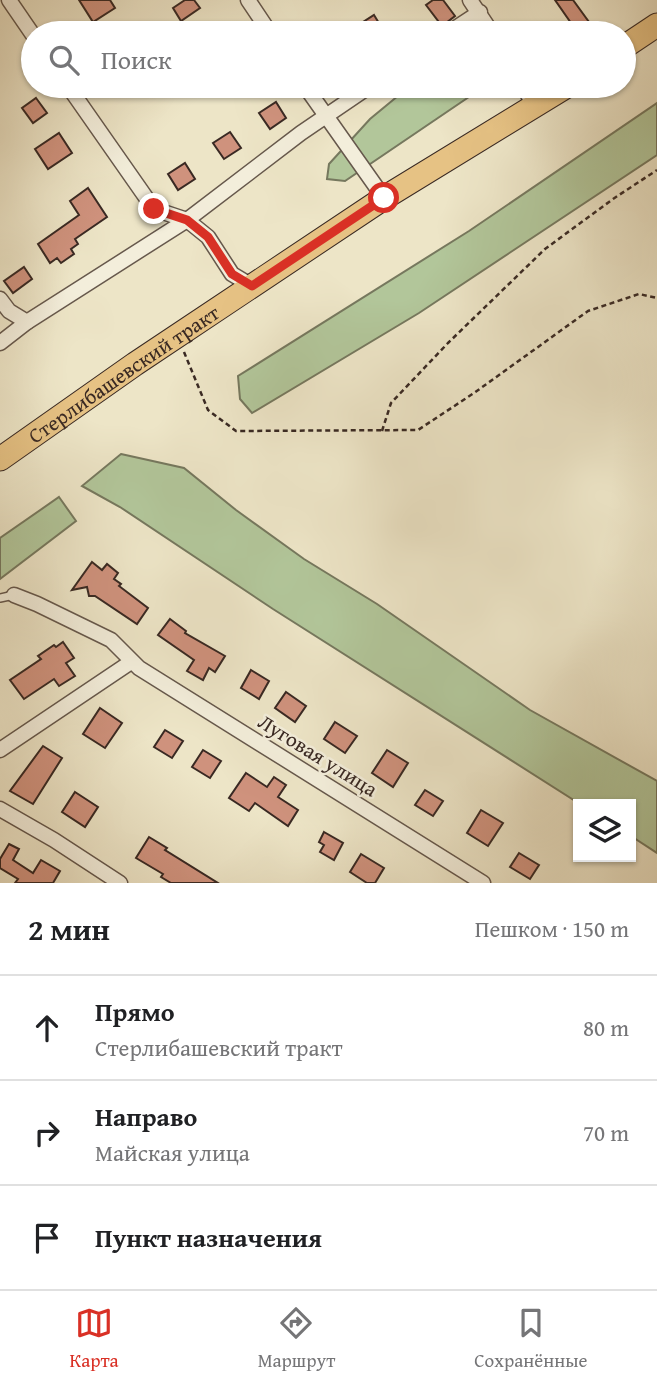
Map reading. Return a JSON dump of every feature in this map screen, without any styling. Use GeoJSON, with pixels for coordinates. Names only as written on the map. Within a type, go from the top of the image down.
{"type":"FeatureCollection","features":[{"type":"Feature","properties":{"kind":"main road"},"geometry":{"type":"LineString","coordinates":[[636,39],[657,25]]}},
{"type":"Feature","properties":{"kind":"main road","name":"Стерлибашевский тракт"},"geometry":{"type":"LineString","coordinates":[[0,459],[177,336],[384,198],[549,98]]}},
{"type":"Feature","properties":{"kind":"street"},"geometry":{"type":"LineString","coordinates":[[9,0],[23,21]]}},
{"type":"Feature","properties":{"kind":"street"},"geometry":{"type":"LineString","coordinates":[[248,0],[262,21]]}},
{"type":"Feature","properties":{"kind":"street"},"geometry":{"type":"LineString","coordinates":[[460,21],[475,6],[484,21]]}},
{"type":"Feature","properties":{"kind":"street"},"geometry":{"type":"LineString","coordinates":[[76,98],[154,209],[187,220],[208,237],[232,274],[252,286]]}},
{"type":"Feature","properties":{"kind":"street"},"geometry":{"type":"LineString","coordinates":[[313,98],[384,198]]}},
{"type":"Feature","properties":{"kind":"street"},"geometry":{"type":"LineString","coordinates":[[0,343],[27,322],[187,220],[352,98]]}},
{"type":"Feature","properties":{"kind":"street"},"geometry":{"type":"LineString","coordinates":[[530,98],[535,107]]}},
{"type":"Feature","properties":{"kind":"street"},"geometry":{"type":"LineString","coordinates":[[0,299],[9,312],[27,322]]}},
{"type":"Feature","properties":{"kind":"street","name":"Луговая улица"},"geometry":{"type":"LineString","coordinates":[[7,597],[37,604],[111,640],[131,662],[483,883]]}},
{"type":"Feature","properties":{"kind":"street"},"geometry":{"type":"LineString","coordinates":[[0,750],[131,662]]}},
{"type":"Feature","properties":{"kind":"street"},"geometry":{"type":"LineString","coordinates":[[0,809],[120,883]]}},
{"type":"Feature","properties":{"kind":"path"},"geometry":{"type":"LineString","coordinates":[[382,431],[391,403],[448,343],[545,249],[657,170]]}},
{"type":"Feature","properties":{"kind":"path"},"geometry":{"type":"LineString","coordinates":[[177,336],[208,410],[236,431],[418,430],[588,311],[639,294],[657,298]]}},
{"type":"Feature","properties":{"kind":"green space"},"geometry":{"type":"Polygon","coordinates":[[[395,98],[467,98],[345,181],[327,179],[329,164],[370,119],[395,98]]]}},
{"type":"Feature","properties":{"kind":"green space"},"geometry":{"type":"Polygon","coordinates":[[[657,103],[657,155],[419,313],[252,413],[240,399],[238,376],[469,231],[657,103]]]}},
{"type":"Feature","properties":{"kind":"green space"},"geometry":{"type":"Polygon","coordinates":[[[121,454],[184,468],[304,559],[377,604],[530,710],[657,781],[657,853],[636,839],[636,799],[573,800],[273,609],[120,507],[82,486],[121,454]]]}},
{"type":"Feature","properties":{"kind":"green space"},"geometry":{"type":"Polygon","coordinates":[[[59,497],[76,521],[0,579],[0,538],[59,497]]]}},
{"type":"Feature","properties":{"kind":"building"},"geometry":{"type":"Polygon","coordinates":[[[79,0],[110,0],[115,8],[92,21],[79,0]]]}},
{"type":"Feature","properties":{"kind":"building"},"geometry":{"type":"Polygon","coordinates":[[[185,0],[194,0],[200,8],[181,21],[173,8],[185,0]]]}},
{"type":"Feature","properties":{"kind":"building"},"geometry":{"type":"Polygon","coordinates":[[[433,0],[443,0],[455,16],[448,21],[438,21],[426,5],[433,0]]]}},
{"type":"Feature","properties":{"kind":"building"},"geometry":{"type":"Polygon","coordinates":[[[555,0],[573,0],[588,21],[570,21],[555,0]]]}},
{"type":"Feature","properties":{"kind":"building"},"geometry":{"type":"Polygon","coordinates":[[[374,15],[378,21],[365,21],[374,15]]]}},
{"type":"Feature","properties":{"kind":"building"},"geometry":{"type":"Polygon","coordinates":[[[36,98],[47,113],[33,123],[22,108],[36,98]]]}},
{"type":"Feature","properties":{"kind":"building"},"geometry":{"type":"Polygon","coordinates":[[[276,102],[286,118],[270,129],[259,113],[276,102]]]}},
{"type":"Feature","properties":{"kind":"building"},"geometry":{"type":"Polygon","coordinates":[[[230,132],[241,148],[224,159],[213,143],[230,132]]]}},
{"type":"Feature","properties":{"kind":"building"},"geometry":{"type":"Polygon","coordinates":[[[59,133],[72,153],[48,169],[35,149],[59,133]]]}},
{"type":"Feature","properties":{"kind":"building"},"geometry":{"type":"Polygon","coordinates":[[[185,163],[195,179],[178,190],[168,174],[185,163]]]}},
{"type":"Feature","properties":{"kind":"building"},"geometry":{"type":"Polygon","coordinates":[[[88,188],[107,217],[75,239],[78,244],[71,249],[74,254],[61,263],[57,258],[50,263],[38,244],[79,215],[70,201],[88,188]]]}},
{"type":"Feature","properties":{"kind":"building"},"geometry":{"type":"Polygon","coordinates":[[[24,267],[32,279],[13,293],[4,281],[24,267]]]}},
{"type":"Feature","properties":{"kind":"building"},"geometry":{"type":"Polygon","coordinates":[[[92,562],[102,570],[107,564],[118,573],[114,579],[121,584],[119,586],[148,608],[137,624],[95,596],[89,596],[87,587],[72,590],[92,562]]]}},
{"type":"Feature","properties":{"kind":"building"},"geometry":{"type":"Polygon","coordinates":[[[170,619],[186,631],[185,633],[225,656],[215,672],[209,668],[203,680],[187,671],[194,660],[158,635],[170,619]]]}},
{"type":"Feature","properties":{"kind":"building"},"geometry":{"type":"Polygon","coordinates":[[[63,642],[74,658],[66,663],[75,676],[59,686],[54,679],[24,699],[10,680],[41,659],[38,656],[63,642]]]}},
{"type":"Feature","properties":{"kind":"building"},"geometry":{"type":"Polygon","coordinates":[[[251,670],[269,681],[259,699],[241,688],[251,670]]]}},
{"type":"Feature","properties":{"kind":"building"},"geometry":{"type":"Polygon","coordinates":[[[286,692],[306,706],[295,722],[275,708],[286,692]]]}},
{"type":"Feature","properties":{"kind":"building"},"geometry":{"type":"Polygon","coordinates":[[[100,708],[122,723],[105,748],[83,734],[100,708]]]}},
{"type":"Feature","properties":{"kind":"building"},"geometry":{"type":"Polygon","coordinates":[[[335,722],[357,736],[345,753],[324,739],[335,722]]]}},
{"type":"Feature","properties":{"kind":"building"},"geometry":{"type":"Polygon","coordinates":[[[165,730],[183,741],[172,758],[154,747],[165,730]]]}},
{"type":"Feature","properties":{"kind":"building"},"geometry":{"type":"Polygon","coordinates":[[[43,746],[62,758],[33,804],[10,791],[43,746]]]}},
{"type":"Feature","properties":{"kind":"building"},"geometry":{"type":"Polygon","coordinates":[[[203,750],[221,761],[210,778],[192,767],[203,750]]]}},
{"type":"Feature","properties":{"kind":"building"},"geometry":{"type":"Polygon","coordinates":[[[387,750],[408,763],[393,787],[372,773],[387,750]]]}},
{"type":"Feature","properties":{"kind":"building"},"geometry":{"type":"Polygon","coordinates":[[[246,773],[267,787],[274,777],[286,785],[278,797],[298,810],[288,826],[255,803],[249,811],[229,798],[246,773]]]}},
{"type":"Feature","properties":{"kind":"building"},"geometry":{"type":"Polygon","coordinates":[[[425,790],[443,801],[433,816],[415,805],[425,790]]]}},
{"type":"Feature","properties":{"kind":"building"},"geometry":{"type":"Polygon","coordinates":[[[75,792],[98,807],[85,827],[62,812],[75,792]]]}},
{"type":"Feature","properties":{"kind":"building"},"geometry":{"type":"Polygon","coordinates":[[[481,810],[503,823],[488,846],[467,833],[481,810]]]}},
{"type":"Feature","properties":{"kind":"building"},"geometry":{"type":"Polygon","coordinates":[[[324,832],[343,843],[334,860],[320,852],[324,845],[319,842],[324,832]]]}},
{"type":"Feature","properties":{"kind":"building"},"geometry":{"type":"Polygon","coordinates":[[[149,837],[218,883],[171,883],[161,877],[163,874],[136,858],[149,837]]]}},
{"type":"Feature","properties":{"kind":"building"},"geometry":{"type":"Polygon","coordinates":[[[9,844],[19,849],[13,860],[33,873],[41,860],[60,871],[53,883],[15,883],[18,879],[0,868],[0,859],[9,844]]]}},
{"type":"Feature","properties":{"kind":"building"},"geometry":{"type":"Polygon","coordinates":[[[519,853],[539,865],[530,879],[510,867],[519,853]]]}},
{"type":"Feature","properties":{"kind":"building"},"geometry":{"type":"Polygon","coordinates":[[[361,854],[384,868],[375,883],[367,883],[350,872],[361,854]]]}},
{"type":"Feature","properties":{"kind":"route"},"geometry":{"type":"LineString","coordinates":[[154,209],[187,220],[208,237],[232,274],[252,286],[384,198]]}}]}
